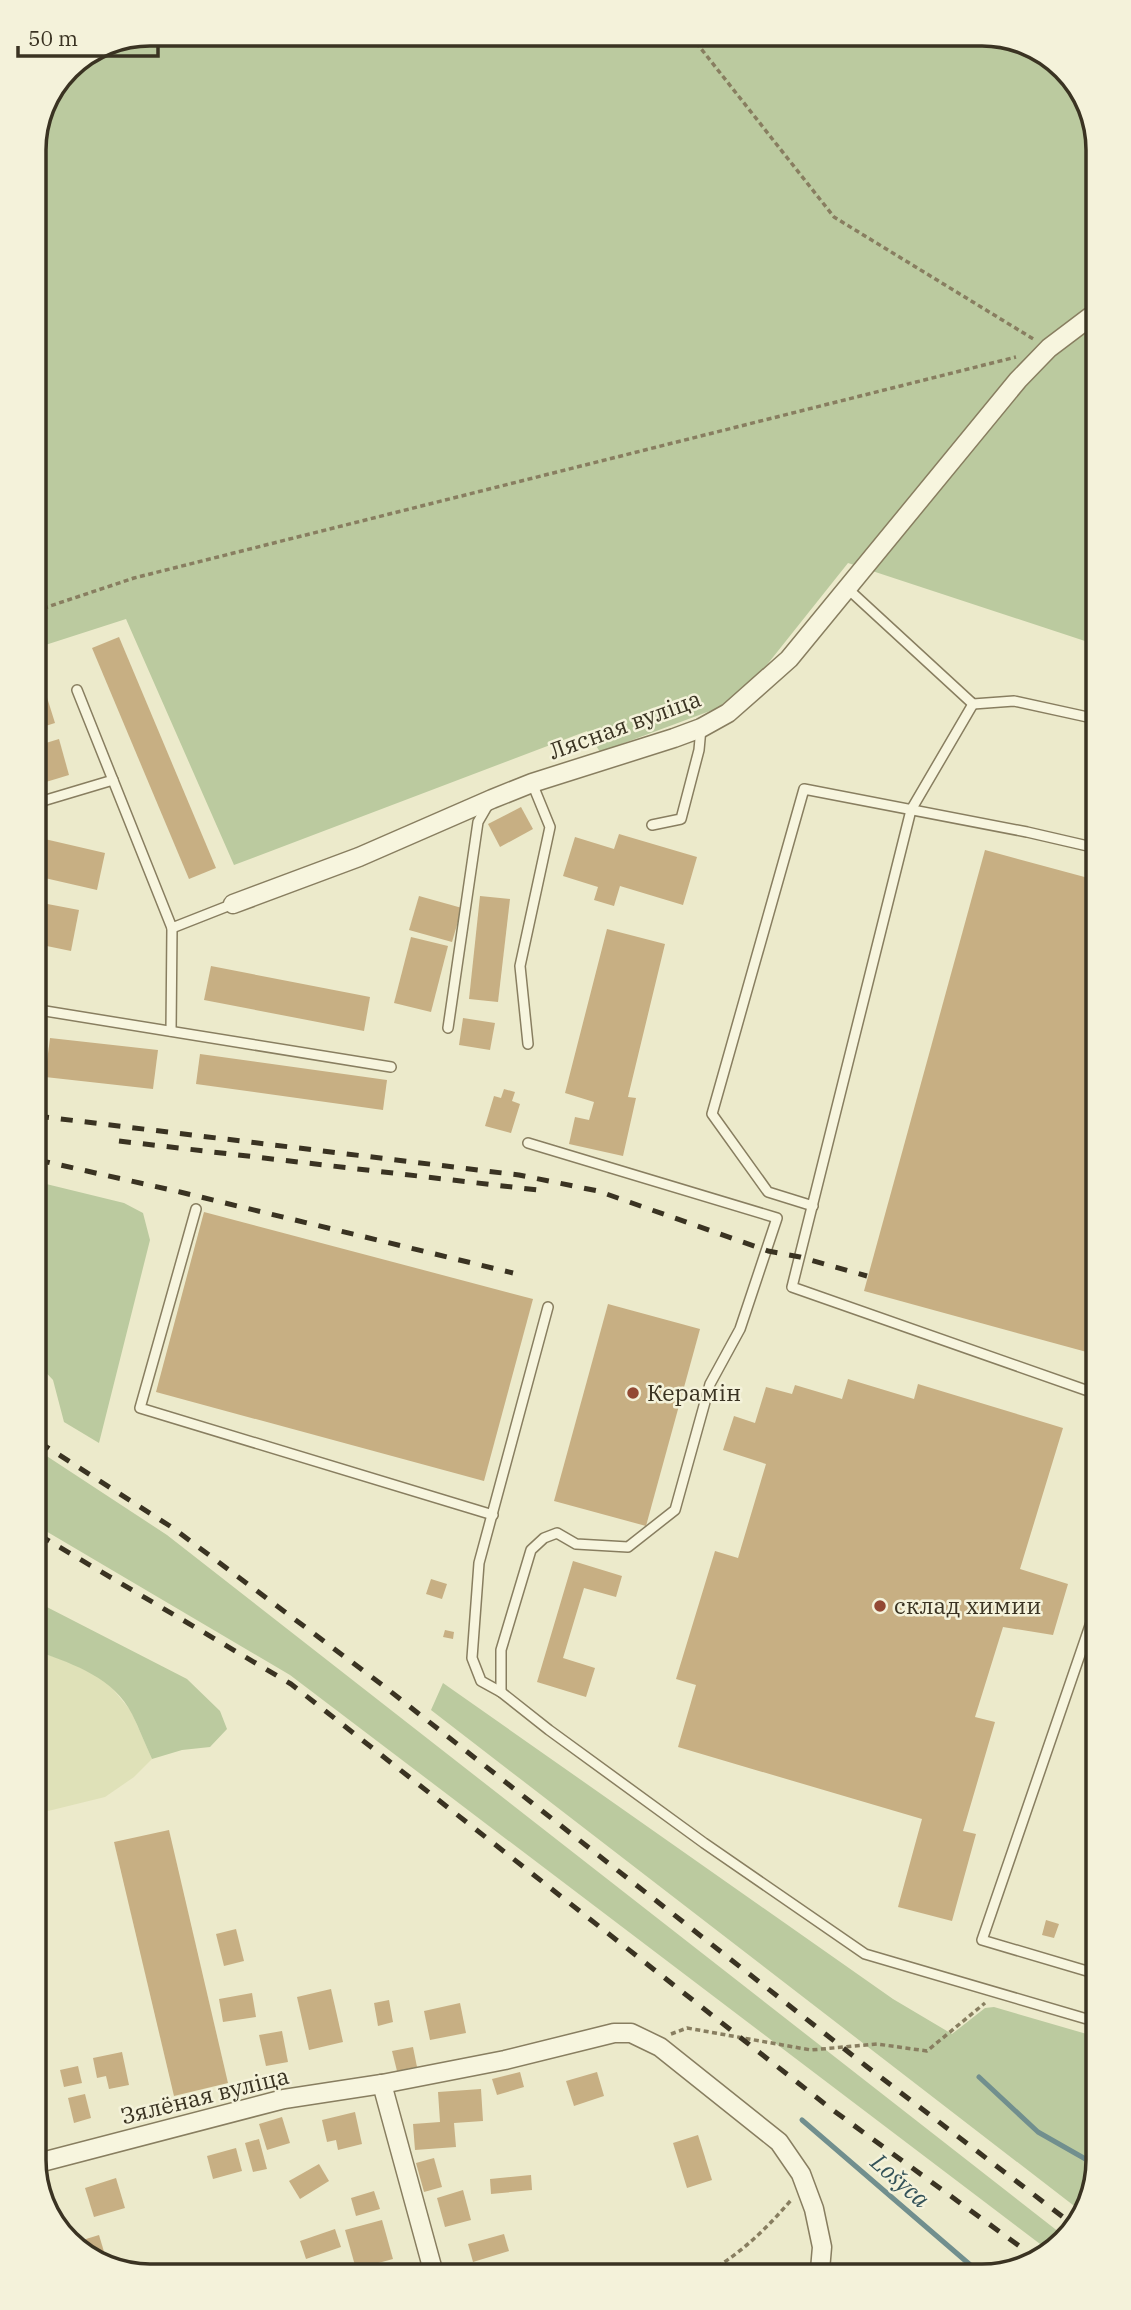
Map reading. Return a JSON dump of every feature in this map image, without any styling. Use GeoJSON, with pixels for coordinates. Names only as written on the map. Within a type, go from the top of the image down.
{"type":"FeatureCollection","features":[{"type":"Feature","properties":{"kind":"street","name":"Лясная вуліца"},"geometry":{"type":"LineString","coordinates":[[233,904],[359,856],[532,783],[701,728],[727,713],[789,659],[1018,380],[1049,348],[1086,320]]}},
{"type":"Feature","properties":{"kind":"street","name":"Зялёная вуліца"},"geometry":{"type":"LineString","coordinates":[[46,2161],[284,2099],[382,2084],[505,2060],[614,2033],[631,2034],[649,2041]]}},
{"type":"Feature","properties":{"kind":"street"},"geometry":{"type":"LineString","coordinates":[[649,2041],[779,2142],[801,2174],[814,2209],[822,2247],[821,2264]]}},
{"type":"Feature","properties":{"kind":"street"},"geometry":{"type":"LineString","coordinates":[[382,2084],[431,2264]]}},
{"type":"Feature","properties":{"kind":"lane"},"geometry":{"type":"LineString","coordinates":[[848,589],[973,704],[1014,701],[1086,717]]}},
{"type":"Feature","properties":{"kind":"lane"},"geometry":{"type":"LineString","coordinates":[[77,690],[172,928],[171,1031]]}},
{"type":"Feature","properties":{"kind":"lane"},"geometry":{"type":"LineString","coordinates":[[973,704],[911,810],[792,1287],[1086,1390]]}},
{"type":"Feature","properties":{"kind":"lane"},"geometry":{"type":"LineString","coordinates":[[652,825],[681,819],[699,750],[701,728]]}},
{"type":"Feature","properties":{"kind":"lane"},"geometry":{"type":"LineString","coordinates":[[46,800],[113,780]]}},
{"type":"Feature","properties":{"kind":"lane"},"geometry":{"type":"LineString","coordinates":[[528,1044],[520,966],[550,827],[532,783]]}},
{"type":"Feature","properties":{"kind":"lane"},"geometry":{"type":"LineString","coordinates":[[813,1206],[768,1192],[712,1114],[804,789],[1086,846]]}},
{"type":"Feature","properties":{"kind":"lane"},"geometry":{"type":"LineString","coordinates":[[448,1028],[478,822],[492,799]]}},
{"type":"Feature","properties":{"kind":"lane"},"geometry":{"type":"LineString","coordinates":[[172,928],[233,904]]}},
{"type":"Feature","properties":{"kind":"lane"},"geometry":{"type":"LineString","coordinates":[[46,1011],[391,1067]]}},
{"type":"Feature","properties":{"kind":"lane"},"geometry":{"type":"LineString","coordinates":[[501,1692],[501,1650],[531,1550],[544,1538],[557,1533],[576,1545],[628,1547],[675,1510],[710,1384],[740,1329],[777,1218],[528,1143]]}},
{"type":"Feature","properties":{"kind":"lane"},"geometry":{"type":"LineString","coordinates":[[196,1209],[140,1408],[493,1515]]}},
{"type":"Feature","properties":{"kind":"lane"},"geometry":{"type":"LineString","coordinates":[[548,1307],[479,1563],[472,1658],[481,1681],[501,1692],[693,1835],[865,1954],[1086,2019]]}},
{"type":"Feature","properties":{"kind":"lane"},"geometry":{"type":"LineString","coordinates":[[1086,1640],[982,1940],[1086,1971]]}},
{"type":"Feature","properties":{"kind":"path"},"geometry":{"type":"LineString","coordinates":[[699,46],[834,217],[1049,348]]}},
{"type":"Feature","properties":{"kind":"path"},"geometry":{"type":"LineString","coordinates":[[46,607],[134,578],[1049,348]]}},
{"type":"Feature","properties":{"kind":"path"},"geometry":{"type":"LineString","coordinates":[[649,2041],[687,2028],[811,2050],[877,2043],[928,2051],[997,1993]]}},
{"type":"Feature","properties":{"kind":"path"},"geometry":{"type":"LineString","coordinates":[[722,2264],[735,2256],[771,2224],[805,2185]]}},
{"type":"Feature","properties":{"kind":"green space"},"geometry":{"type":"Polygon","coordinates":[[[150,46],[988,46],[1002,47],[1034,59],[1055,76],[1072,98],[1084,129],[1086,150],[1086,641],[848,563],[758,676],[718,708],[600,752],[587,731],[234,865],[126,619],[46,645],[46,143],[56,104],[67,86],[97,59],[129,47],[150,46]]]}},
{"type":"Feature","properties":{"kind":"green space"},"geometry":{"type":"Polygon","coordinates":[[[46,1184],[124,1203],[143,1213],[150,1240],[99,1443],[64,1422],[53,1380],[46,1372],[46,1184]]]}},
{"type":"Feature","properties":{"kind":"green space"},"geometry":{"type":"Polygon","coordinates":[[[46,1456],[167,1535],[1058,2231],[1042,2245],[290,1675],[46,1531],[46,1456]]]}},
{"type":"Feature","properties":{"kind":"green space"},"geometry":{"type":"Polygon","coordinates":[[[46,1607],[187,1679],[220,1711],[227,1729],[210,1747],[182,1750],[152,1759],[132,1714],[115,1691],[92,1674],[46,1654],[46,1607]]]}},
{"type":"Feature","properties":{"kind":"green space"},"geometry":{"type":"Polygon","coordinates":[[[46,1654],[74,1664],[106,1681],[131,1711],[152,1759],[134,1777],[105,1797],[46,1812],[46,1654]]]}},
{"type":"Feature","properties":{"kind":"green space"},"geometry":{"type":"Polygon","coordinates":[[[443,1683],[893,1999],[952,2034],[985,2008],[994,2007],[1086,2034],[1086,2160],[1085,2174],[1075,2206],[431,1710],[443,1683]]]}},
{"type":"Feature","properties":{"kind":"building"},"geometry":{"type":"Polygon","coordinates":[[[119,637],[216,868],[189,879],[92,648],[119,637]]]}},
{"type":"Feature","properties":{"kind":"building"},"geometry":{"type":"Polygon","coordinates":[[[46,694],[55,723],[46,726],[46,694]]]}},
{"type":"Feature","properties":{"kind":"building"},"geometry":{"type":"Polygon","coordinates":[[[59,739],[69,775],[46,782],[46,743],[59,739]]]}},
{"type":"Feature","properties":{"kind":"building"},"geometry":{"type":"Polygon","coordinates":[[[521,807],[533,829],[500,847],[488,824],[521,807]]]}},
{"type":"Feature","properties":{"kind":"building"},"geometry":{"type":"Polygon","coordinates":[[[619,834],[697,857],[683,905],[620,886],[614,906],[594,900],[598,887],[563,876],[575,837],[614,849],[619,834]]]}},
{"type":"Feature","properties":{"kind":"building"},"geometry":{"type":"Polygon","coordinates":[[[46,839],[105,853],[97,890],[46,878],[46,839]]]}},
{"type":"Feature","properties":{"kind":"building"},"geometry":{"type":"Polygon","coordinates":[[[985,850],[1086,877],[1086,1352],[864,1291],[985,850]]]}},
{"type":"Feature","properties":{"kind":"building"},"geometry":{"type":"Polygon","coordinates":[[[419,896],[462,908],[452,942],[409,930],[419,896]]]}},
{"type":"Feature","properties":{"kind":"building"},"geometry":{"type":"Polygon","coordinates":[[[480,896],[510,899],[498,1002],[469,999],[480,896]]]}},
{"type":"Feature","properties":{"kind":"building"},"geometry":{"type":"Polygon","coordinates":[[[46,904],[79,910],[71,951],[46,946],[46,904]]]}},
{"type":"Feature","properties":{"kind":"building"},"geometry":{"type":"Polygon","coordinates":[[[607,929],[665,944],[628,1097],[636,1098],[623,1156],[569,1144],[575,1117],[589,1120],[594,1102],[565,1093],[607,929]]]}},
{"type":"Feature","properties":{"kind":"building"},"geometry":{"type":"Polygon","coordinates":[[[411,937],[448,946],[431,1012],[394,1003],[411,937]]]}},
{"type":"Feature","properties":{"kind":"building"},"geometry":{"type":"Polygon","coordinates":[[[211,966],[370,997],[364,1031],[204,1000],[211,966]]]}},
{"type":"Feature","properties":{"kind":"building"},"geometry":{"type":"Polygon","coordinates":[[[463,1018],[495,1023],[490,1050],[459,1045],[463,1018]]]}},
{"type":"Feature","properties":{"kind":"building"},"geometry":{"type":"Polygon","coordinates":[[[50,1038],[158,1050],[153,1089],[46,1077],[50,1038]]]}},
{"type":"Feature","properties":{"kind":"building"},"geometry":{"type":"Polygon","coordinates":[[[200,1054],[387,1080],[383,1110],[196,1084],[200,1054]]]}},
{"type":"Feature","properties":{"kind":"building"},"geometry":{"type":"Polygon","coordinates":[[[504,1089],[515,1092],[512,1101],[520,1104],[511,1133],[485,1126],[494,1096],[501,1098],[504,1089]]]}},
{"type":"Feature","properties":{"kind":"building"},"geometry":{"type":"Polygon","coordinates":[[[204,1212],[533,1299],[484,1481],[156,1392],[204,1212]]]}},
{"type":"Feature","properties":{"kind":"building","name":"Керамін"},"geometry":{"type":"Polygon","coordinates":[[[608,1304],[700,1329],[646,1526],[554,1501],[608,1304]]]}},
{"type":"Feature","properties":{"kind":"building","name":"склад химии"},"geometry":{"type":"Polygon","coordinates":[[[848,1379],[914,1399],[918,1384],[1063,1428],[1020,1569],[1068,1584],[1053,1635],[1003,1627],[975,1717],[995,1722],[963,1831],[976,1834],[952,1921],[898,1907],[922,1819],[678,1747],[696,1685],[676,1679],[715,1551],[738,1558],[766,1464],[723,1450],[734,1416],[755,1423],[766,1387],[792,1394],[795,1385],[842,1399],[848,1379]]]}},
{"type":"Feature","properties":{"kind":"building"},"geometry":{"type":"Polygon","coordinates":[[[573,1561],[622,1576],[616,1597],[584,1588],[563,1658],[595,1668],[586,1697],[537,1682],[573,1561]]]}},
{"type":"Feature","properties":{"kind":"building"},"geometry":{"type":"Polygon","coordinates":[[[431,1579],[447,1584],[442,1599],[426,1594],[431,1579]]]}},
{"type":"Feature","properties":{"kind":"building"},"geometry":{"type":"Polygon","coordinates":[[[445,1630],[454,1632],[453,1639],[443,1637],[445,1630]]]}},
{"type":"Feature","properties":{"kind":"building"},"geometry":{"type":"Polygon","coordinates":[[[169,1830],[228,2083],[174,2096],[114,1842],[169,1830]]]}},
{"type":"Feature","properties":{"kind":"building"},"geometry":{"type":"Polygon","coordinates":[[[1046,1920],[1059,1924],[1054,1938],[1042,1935],[1046,1920]]]}},
{"type":"Feature","properties":{"kind":"building"},"geometry":{"type":"Polygon","coordinates":[[[236,1929],[244,1961],[224,1966],[216,1934],[236,1929]]]}},
{"type":"Feature","properties":{"kind":"building"},"geometry":{"type":"Polygon","coordinates":[[[331,1989],[343,2042],[309,2050],[297,1997],[331,1989]]]}},
{"type":"Feature","properties":{"kind":"building"},"geometry":{"type":"Polygon","coordinates":[[[252,1993],[256,2017],[223,2022],[219,1999],[252,1993]]]}},
{"type":"Feature","properties":{"kind":"building"},"geometry":{"type":"Polygon","coordinates":[[[389,2000],[393,2022],[378,2026],[374,2003],[389,2000]]]}},
{"type":"Feature","properties":{"kind":"building"},"geometry":{"type":"Polygon","coordinates":[[[460,2003],[466,2033],[430,2040],[424,2011],[460,2003]]]}},
{"type":"Feature","properties":{"kind":"building"},"geometry":{"type":"Polygon","coordinates":[[[282,2031],[288,2062],[266,2066],[259,2035],[282,2031]]]}},
{"type":"Feature","properties":{"kind":"building"},"geometry":{"type":"Polygon","coordinates":[[[413,2047],[417,2067],[397,2071],[392,2051],[413,2047]]]}},
{"type":"Feature","properties":{"kind":"building"},"geometry":{"type":"Polygon","coordinates":[[[122,2052],[129,2085],[109,2089],[106,2076],[97,2078],[93,2058],[122,2052]]]}},
{"type":"Feature","properties":{"kind":"building"},"geometry":{"type":"Polygon","coordinates":[[[78,2066],[82,2083],[64,2087],[60,2070],[78,2066]]]}},
{"type":"Feature","properties":{"kind":"building"},"geometry":{"type":"Polygon","coordinates":[[[520,2072],[524,2087],[497,2095],[492,2079],[520,2072]]]}},
{"type":"Feature","properties":{"kind":"building"},"geometry":{"type":"Polygon","coordinates":[[[597,2072],[604,2096],[574,2106],[566,2081],[597,2072]]]}},
{"type":"Feature","properties":{"kind":"building"},"geometry":{"type":"Polygon","coordinates":[[[481,2089],[483,2121],[454,2123],[456,2147],[415,2150],[413,2124],[440,2122],[438,2092],[481,2089]]]}},
{"type":"Feature","properties":{"kind":"building"},"geometry":{"type":"Polygon","coordinates":[[[85,2094],[91,2118],[74,2123],[68,2098],[85,2094]]]}},
{"type":"Feature","properties":{"kind":"building"},"geometry":{"type":"Polygon","coordinates":[[[355,2112],[362,2144],[338,2150],[336,2140],[327,2142],[322,2120],[355,2112]]]}},
{"type":"Feature","properties":{"kind":"building"},"geometry":{"type":"Polygon","coordinates":[[[282,2117],[290,2143],[267,2150],[259,2124],[282,2117]]]}},
{"type":"Feature","properties":{"kind":"building"},"geometry":{"type":"Polygon","coordinates":[[[698,2135],[712,2180],[687,2188],[673,2143],[698,2135]]]}},
{"type":"Feature","properties":{"kind":"building"},"geometry":{"type":"Polygon","coordinates":[[[259,2139],[267,2169],[253,2172],[245,2143],[259,2139]]]}},
{"type":"Feature","properties":{"kind":"building"},"geometry":{"type":"Polygon","coordinates":[[[236,2148],[242,2171],[213,2179],[207,2156],[236,2148]]]}},
{"type":"Feature","properties":{"kind":"building"},"geometry":{"type":"Polygon","coordinates":[[[434,2158],[442,2187],[424,2192],[416,2163],[434,2158]]]}},
{"type":"Feature","properties":{"kind":"building"},"geometry":{"type":"Polygon","coordinates":[[[319,2164],[329,2181],[300,2199],[289,2181],[319,2164]]]}},
{"type":"Feature","properties":{"kind":"building"},"geometry":{"type":"Polygon","coordinates":[[[531,2175],[532,2190],[491,2194],[490,2179],[531,2175]]]}},
{"type":"Feature","properties":{"kind":"building"},"geometry":{"type":"Polygon","coordinates":[[[116,2178],[125,2208],[94,2217],[85,2188],[116,2178]]]}},
{"type":"Feature","properties":{"kind":"building"},"geometry":{"type":"Polygon","coordinates":[[[463,2190],[471,2220],[445,2227],[437,2198],[463,2190]]]}},
{"type":"Feature","properties":{"kind":"building"},"geometry":{"type":"Polygon","coordinates":[[[374,2191],[380,2209],[356,2216],[351,2198],[374,2191]]]}},
{"type":"Feature","properties":{"kind":"building"},"geometry":{"type":"Polygon","coordinates":[[[382,2220],[393,2259],[374,2264],[355,2264],[345,2230],[382,2220]]]}},
{"type":"Feature","properties":{"kind":"building"},"geometry":{"type":"Polygon","coordinates":[[[335,2229],[341,2247],[306,2259],[300,2241],[335,2229]]]}},
{"type":"Feature","properties":{"kind":"building"},"geometry":{"type":"Polygon","coordinates":[[[504,2234],[509,2251],[473,2262],[468,2244],[504,2234]]]}},
{"type":"Feature","properties":{"kind":"building"},"geometry":{"type":"Polygon","coordinates":[[[99,2235],[105,2254],[92,2247],[83,2240],[99,2235]]]}},
{"type":"Feature","properties":{"kind":"waterway"},"geometry":{"type":"LineString","coordinates":[[979,2077],[1038,2132],[1086,2159]]}},
{"type":"Feature","properties":{"kind":"waterway","name":"Lošyca"},"geometry":{"type":"LineString","coordinates":[[802,2120],[969,2264]]}},
{"type":"Feature","properties":{"kind":"railway"},"geometry":{"type":"LineString","coordinates":[[46,1117],[519,1175],[598,1191],[768,1251],[867,1276]]}},
{"type":"Feature","properties":{"kind":"railway"},"geometry":{"type":"LineString","coordinates":[[119,1141],[546,1191]]}},
{"type":"Feature","properties":{"kind":"railway"},"geometry":{"type":"LineString","coordinates":[[46,1162],[513,1273]]}},
{"type":"Feature","properties":{"kind":"railway"},"geometry":{"type":"LineString","coordinates":[[46,1446],[173,1528],[381,1684],[866,2066],[1067,2220]]}},
{"type":"Feature","properties":{"kind":"railway"},"geometry":{"type":"LineString","coordinates":[[46,1539],[291,1684],[830,2108],[1029,2253]]}},
{"type":"Feature","properties":{"kind":"place","name":"Керамін"},"geometry":{"type":"Point","coordinates":[633,1393]}},
{"type":"Feature","properties":{"kind":"place","name":"склад химии"},"geometry":{"type":"Point","coordinates":[880,1606]}}]}
